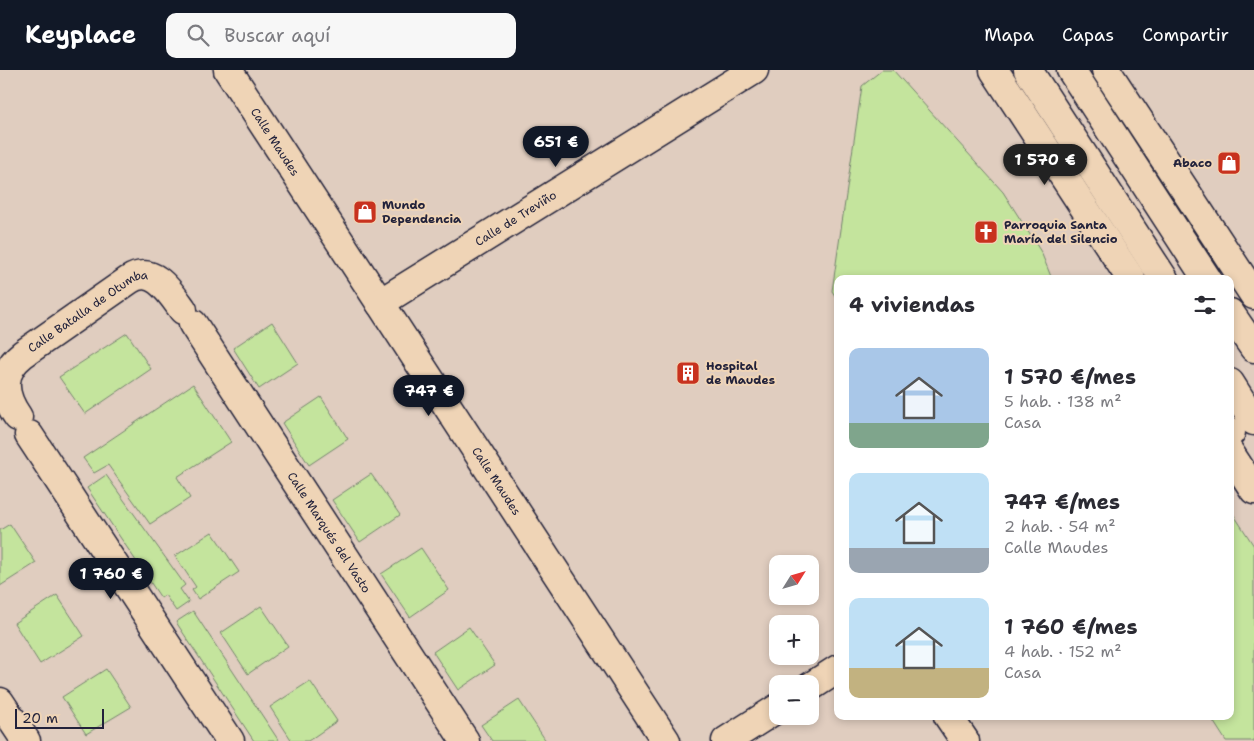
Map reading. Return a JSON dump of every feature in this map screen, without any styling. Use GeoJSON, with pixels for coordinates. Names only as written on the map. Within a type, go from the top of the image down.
{"type":"FeatureCollection","features":[{"type":"Feature","properties":{"kind":"street","name":"Calle Maudes"},"geometry":{"type":"LineString","coordinates":[[228,70],[666,741]]}},
{"type":"Feature","properties":{"kind":"street","name":"Calle de Treviño"},"geometry":{"type":"LineString","coordinates":[[380,303],[754,70]]}},
{"type":"Feature","properties":{"kind":"street"},"geometry":{"type":"LineString","coordinates":[[978,70],[1113,275]]}},
{"type":"Feature","properties":{"kind":"street"},"geometry":{"type":"LineString","coordinates":[[994,70],[1128,275]]}},
{"type":"Feature","properties":{"kind":"street"},"geometry":{"type":"LineString","coordinates":[[1028,70],[1161,275]]}},
{"type":"Feature","properties":{"kind":"street"},"geometry":{"type":"LineString","coordinates":[[1071,70],[1204,275]]}},
{"type":"Feature","properties":{"kind":"street"},"geometry":{"type":"LineString","coordinates":[[1106,70],[1254,295]]}},
{"type":"Feature","properties":{"kind":"street"},"geometry":{"type":"LineString","coordinates":[[1124,70],[1254,267]]}},
{"type":"Feature","properties":{"kind":"street","name":"Calle Batalla de Otumba"},"geometry":{"type":"LineString","coordinates":[[188,317],[166,287],[151,276],[142,274],[129,280],[23,354],[11,366],[5,377],[5,391],[24,426],[230,741]]}},
{"type":"Feature","properties":{"kind":"street","name":"Calle Marqués del Vasto"},"geometry":{"type":"LineString","coordinates":[[188,317],[466,741]]}},
{"type":"Feature","properties":{"kind":"street"},"geometry":{"type":"LineString","coordinates":[[1234,319],[1254,348]]}},
{"type":"Feature","properties":{"kind":"street"},"geometry":{"type":"LineString","coordinates":[[1235,434],[1254,466]]}},
{"type":"Feature","properties":{"kind":"street"},"geometry":{"type":"LineString","coordinates":[[1235,434],[1254,490]]}},
{"type":"Feature","properties":{"kind":"street"},"geometry":{"type":"LineString","coordinates":[[819,681],[834,672]]}},
{"type":"Feature","properties":{"kind":"street"},"geometry":{"type":"LineString","coordinates":[[0,702],[26,741]]}},
{"type":"Feature","properties":{"kind":"street"},"geometry":{"type":"LineString","coordinates":[[726,741],[769,714]]}},
{"type":"Feature","properties":{"kind":"street"},"geometry":{"type":"LineString","coordinates":[[951,720],[965,741]]}},
{"type":"Feature","properties":{"kind":"green space"},"geometry":{"type":"Polygon","coordinates":[[[882,70],[893,70],[1003,192],[1041,252],[1050,275],[834,275],[862,86],[882,70]]]}},
{"type":"Feature","properties":{"kind":"green space"},"geometry":{"type":"Polygon","coordinates":[[[834,277],[834,294],[832,291],[834,277]]]}},
{"type":"Feature","properties":{"kind":"green space"},"geometry":{"type":"Polygon","coordinates":[[[272,322],[298,363],[259,389],[233,348],[272,322]]]}},
{"type":"Feature","properties":{"kind":"green space"},"geometry":{"type":"Polygon","coordinates":[[[127,333],[151,369],[85,414],[59,377],[127,333]]]}},
{"type":"Feature","properties":{"kind":"green space"},"geometry":{"type":"Polygon","coordinates":[[[193,384],[231,442],[177,477],[190,498],[150,524],[108,465],[94,473],[83,458],[193,384]]]}},
{"type":"Feature","properties":{"kind":"green space"},"geometry":{"type":"Polygon","coordinates":[[[321,397],[348,439],[309,465],[282,423],[321,397]]]}},
{"type":"Feature","properties":{"kind":"green space"},"geometry":{"type":"Polygon","coordinates":[[[371,474],[400,515],[360,542],[332,500],[371,474]]]}},
{"type":"Feature","properties":{"kind":"green space"},"geometry":{"type":"Polygon","coordinates":[[[106,475],[185,585],[180,589],[189,602],[176,611],[165,595],[161,598],[87,488],[106,475]]]}},
{"type":"Feature","properties":{"kind":"green space"},"geometry":{"type":"Polygon","coordinates":[[[1234,515],[1254,546],[1254,741],[1226,741],[1213,720],[1234,720],[1234,515]]]}},
{"type":"Feature","properties":{"kind":"green space"},"geometry":{"type":"Polygon","coordinates":[[[10,524],[36,563],[0,586],[0,530],[10,524]]]}},
{"type":"Feature","properties":{"kind":"green space"},"geometry":{"type":"Polygon","coordinates":[[[212,532],[239,572],[198,599],[192,590],[196,587],[175,556],[212,532]]]}},
{"type":"Feature","properties":{"kind":"green space"},"geometry":{"type":"Polygon","coordinates":[[[421,548],[449,590],[410,617],[381,574],[421,548]]]}},
{"type":"Feature","properties":{"kind":"green space"},"geometry":{"type":"Polygon","coordinates":[[[57,595],[84,636],[40,664],[14,623],[57,595]]]}},
{"type":"Feature","properties":{"kind":"green space"},"geometry":{"type":"Polygon","coordinates":[[[261,606],[288,646],[248,674],[221,633],[261,606]]]}},
{"type":"Feature","properties":{"kind":"green space"},"geometry":{"type":"Polygon","coordinates":[[[193,611],[279,741],[254,741],[176,622],[193,611]]]}},
{"type":"Feature","properties":{"kind":"green space"},"geometry":{"type":"Polygon","coordinates":[[[469,627],[495,665],[458,690],[433,652],[469,627]]]}},
{"type":"Feature","properties":{"kind":"green space"},"geometry":{"type":"Polygon","coordinates":[[[106,669],[131,707],[86,734],[62,697],[106,669]]]}},
{"type":"Feature","properties":{"kind":"green space"},"geometry":{"type":"Polygon","coordinates":[[[310,681],[337,721],[308,741],[292,741],[270,707],[310,681]]]}},
{"type":"Feature","properties":{"kind":"green space"},"geometry":{"type":"Polygon","coordinates":[[[519,700],[546,741],[492,741],[481,725],[519,700]]]}},
{"type":"Feature","properties":{"kind":"place","name":"Abaco"},"geometry":{"type":"Point","coordinates":[1229,163]}},
{"type":"Feature","properties":{"kind":"place","name":"Mundo Dependencia"},"geometry":{"type":"Point","coordinates":[365,212]}},
{"type":"Feature","properties":{"kind":"place","name":"Parroquia Santa María del Silencio"},"geometry":{"type":"Point","coordinates":[986,232]}},
{"type":"Feature","properties":{"kind":"place","name":"Hospital de Maudes"},"geometry":{"type":"Point","coordinates":[688,373]}}]}
